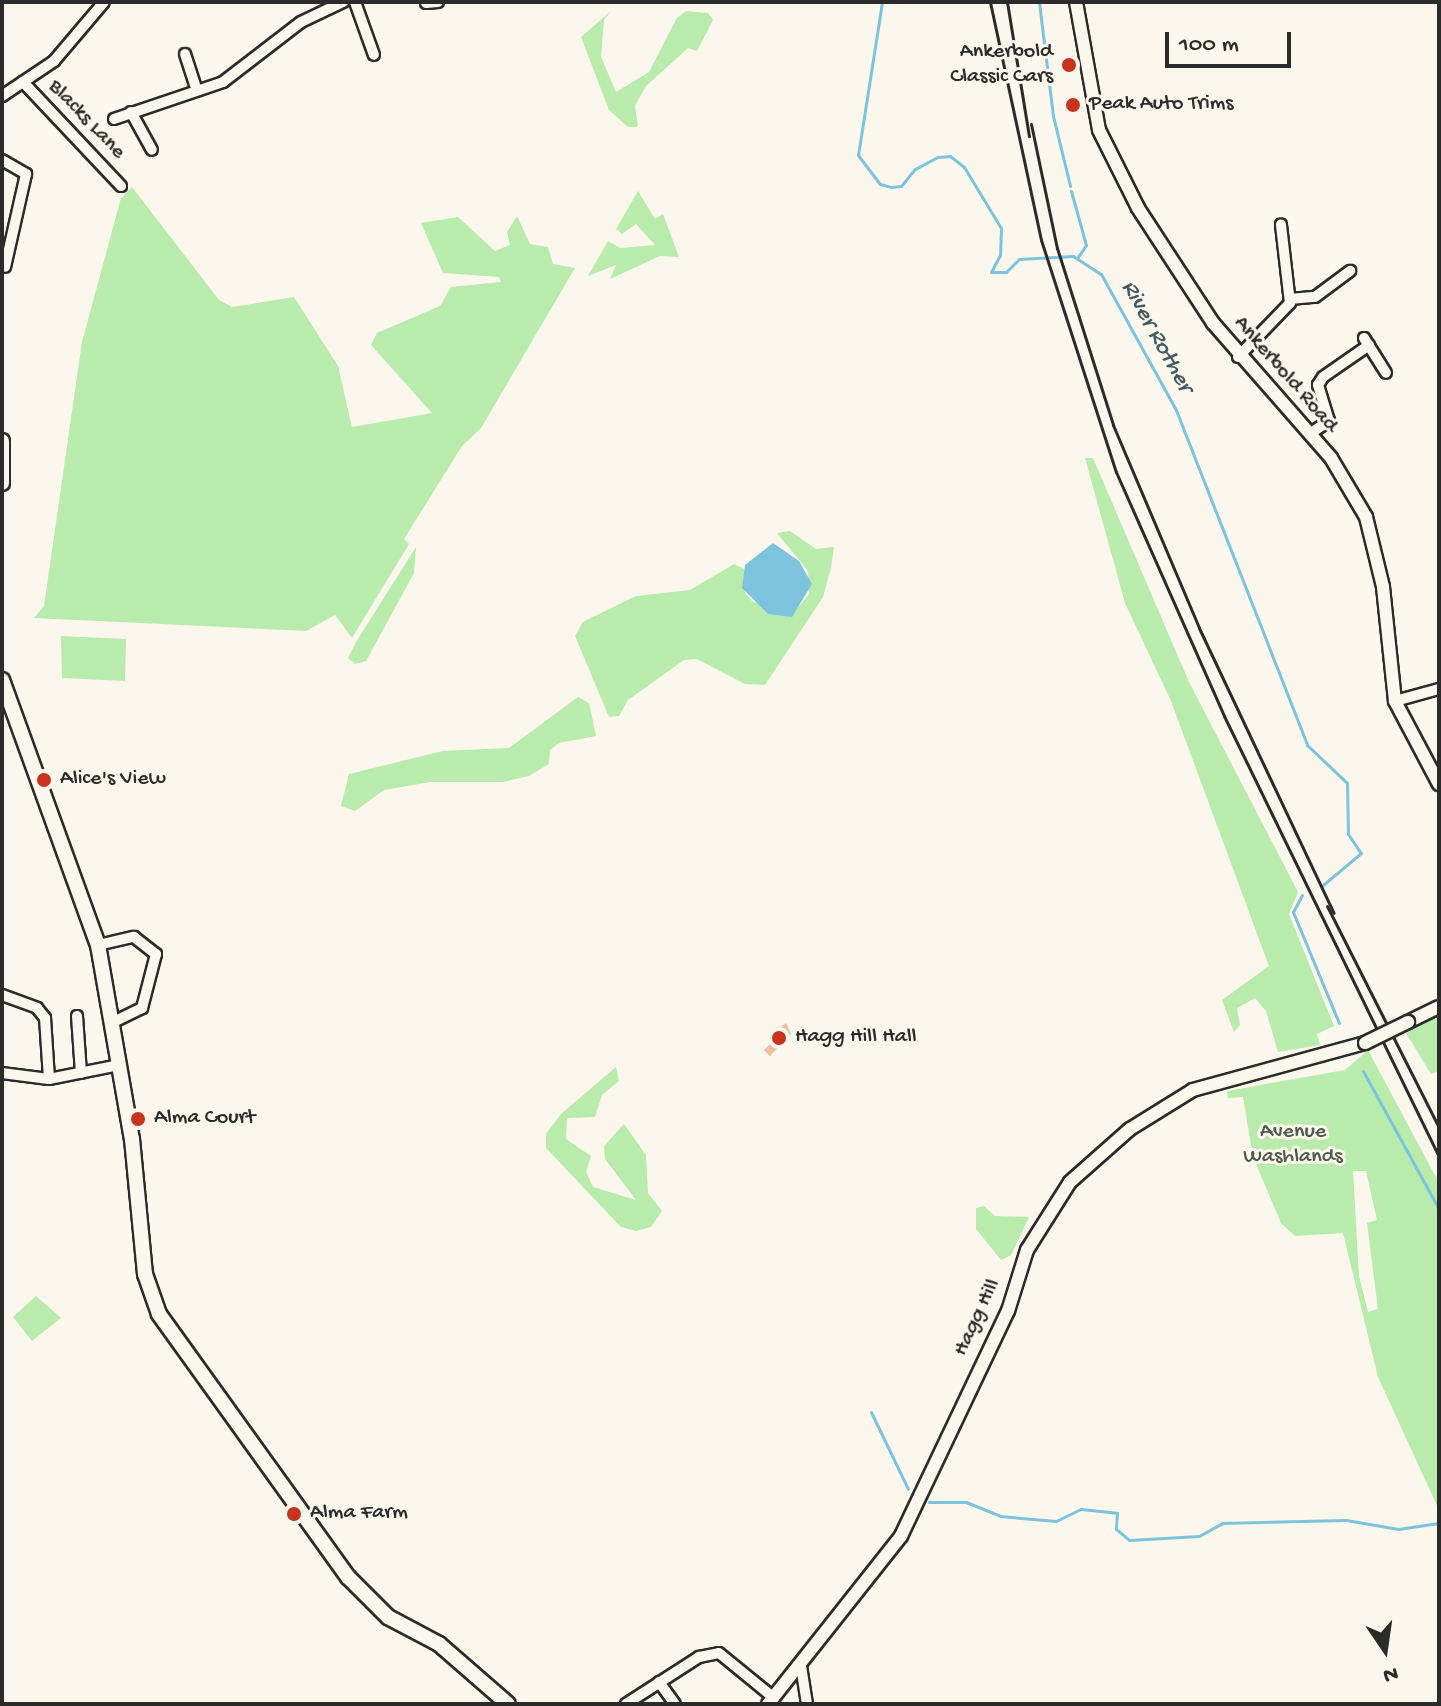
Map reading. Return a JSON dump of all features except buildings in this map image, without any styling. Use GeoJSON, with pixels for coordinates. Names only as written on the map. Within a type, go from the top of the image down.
{"type":"FeatureCollection","features":[{"type":"Feature","properties":{"kind":"main road"},"geometry":{"type":"LineString","coordinates":[[2,441],[2,483]]}},
{"type":"Feature","properties":{"kind":"main road"},"geometry":{"type":"LineString","coordinates":[[2,680],[98,945],[132,1139],[145,1274],[159,1314],[278,1484],[373,1603],[447,1650],[507,1703]]}},
{"type":"Feature","properties":{"kind":"street"},"geometry":{"type":"LineString","coordinates":[[2,96],[54,61],[104,2]]}},
{"type":"Feature","properties":{"kind":"street"},"geometry":{"type":"LineString","coordinates":[[114,119],[196,88],[223,82],[301,22],[343,2]]}},
{"type":"Feature","properties":{"kind":"street"},"geometry":{"type":"LineString","coordinates":[[355,2],[374,55]]}},
{"type":"Feature","properties":{"kind":"street"},"geometry":{"type":"LineString","coordinates":[[426,3],[438,2]]}},
{"type":"Feature","properties":{"kind":"street","name":"Ankerbold Road"},"geometry":{"type":"LineString","coordinates":[[1076,2],[1099,130],[1138,208],[1238,357],[1311,433],[1346,480],[1370,529],[1395,701],[1439,784]]}},
{"type":"Feature","properties":{"kind":"street"},"geometry":{"type":"LineString","coordinates":[[185,54],[196,88]]}},
{"type":"Feature","properties":{"kind":"street","name":"Blacks Lane"},"geometry":{"type":"LineString","coordinates":[[23,82],[121,186]]}},
{"type":"Feature","properties":{"kind":"street"},"geometry":{"type":"LineString","coordinates":[[131,112],[152,150]]}},
{"type":"Feature","properties":{"kind":"street"},"geometry":{"type":"LineString","coordinates":[[2,160],[26,174],[5,267]]}},
{"type":"Feature","properties":{"kind":"street"},"geometry":{"type":"LineString","coordinates":[[1281,225],[1290,299]]}},
{"type":"Feature","properties":{"kind":"street"},"geometry":{"type":"LineString","coordinates":[[1238,357],[1290,299],[1315,297],[1350,271]]}},
{"type":"Feature","properties":{"kind":"street"},"geometry":{"type":"LineString","coordinates":[[1311,433],[1329,421],[1318,385],[1366,342],[1386,373]]}},
{"type":"Feature","properties":{"kind":"street"},"geometry":{"type":"LineString","coordinates":[[1395,701],[1438,692]]}},
{"type":"Feature","properties":{"kind":"street"},"geometry":{"type":"LineString","coordinates":[[98,945],[134,937],[156,954],[142,1008],[111,1023]]}},
{"type":"Feature","properties":{"kind":"street"},"geometry":{"type":"LineString","coordinates":[[2,995],[37,1008],[45,1018],[49,1079]]}},
{"type":"Feature","properties":{"kind":"street","name":"Hagg Hill"},"geometry":{"type":"LineString","coordinates":[[771,1701],[901,1536],[1008,1311],[1027,1250],[1070,1182],[1130,1129],[1193,1090],[1317,1059],[1365,1043],[1439,1007]]}},
{"type":"Feature","properties":{"kind":"street"},"geometry":{"type":"LineString","coordinates":[[77,1016],[81,1073]]}},
{"type":"Feature","properties":{"kind":"street"},"geometry":{"type":"LineString","coordinates":[[2,1073],[49,1079],[119,1065]]}},
{"type":"Feature","properties":{"kind":"street"},"geometry":{"type":"LineString","coordinates":[[626,1704],[699,1657],[719,1653],[771,1701]]}},
{"type":"Feature","properties":{"kind":"street"},"geometry":{"type":"LineString","coordinates":[[801,1666],[807,1704]]}},
{"type":"Feature","properties":{"kind":"street"},"geometry":{"type":"LineString","coordinates":[[659,1682],[675,1704]]}},
{"type":"Feature","properties":{"kind":"green space"},"geometry":{"type":"Polygon","coordinates":[[[611,11],[604,20],[601,57],[616,92],[649,72],[677,18],[686,11],[708,13],[713,20],[697,51],[688,48],[646,86],[635,106],[638,127],[628,127],[609,110],[581,37],[611,11]]]}},
{"type":"Feature","properties":{"kind":"green space"},"geometry":{"type":"Polygon","coordinates":[[[132,187],[219,300],[232,307],[294,297],[338,366],[352,427],[432,413],[371,345],[377,333],[440,306],[451,287],[501,282],[499,277],[443,273],[421,223],[458,217],[495,251],[510,245],[507,232],[517,216],[530,244],[548,247],[553,264],[575,268],[481,428],[462,446],[404,539],[409,544],[352,638],[335,615],[306,631],[34,618],[44,606],[82,342],[121,198],[132,187]]]}},
{"type":"Feature","properties":{"kind":"green space"},"geometry":{"type":"Polygon","coordinates":[[[638,191],[655,219],[663,214],[679,257],[660,256],[610,279],[616,265],[588,276],[608,241],[620,248],[655,245],[636,224],[622,234],[616,229],[638,191]]]}},
{"type":"Feature","properties":{"kind":"green space"},"geometry":{"type":"Polygon","coordinates":[[[1085,458],[1093,458],[1189,682],[1298,892],[1289,914],[1334,1026],[1317,1034],[1320,1045],[1278,1052],[1266,1011],[1255,998],[1237,1008],[1240,1025],[1234,1032],[1222,1000],[1269,966],[1171,701],[1125,603],[1085,458]]]}},
{"type":"Feature","properties":{"kind":"green space"},"geometry":{"type":"Polygon","coordinates":[[[790,531],[816,549],[834,547],[831,568],[823,597],[765,685],[745,684],[697,659],[684,660],[628,700],[619,716],[609,717],[575,636],[583,622],[636,596],[690,590],[734,564],[744,569],[745,593],[752,601],[790,617],[809,594],[808,571],[777,533],[790,531]]]}},
{"type":"Feature","properties":{"kind":"green space"},"geometry":{"type":"Polygon","coordinates":[[[416,547],[414,573],[366,661],[355,664],[348,658],[356,642],[416,547]]]}},
{"type":"Feature","properties":{"kind":"green space"},"geometry":{"type":"Polygon","coordinates":[[[61,636],[126,639],[125,681],[62,678],[61,636]]]}},
{"type":"Feature","properties":{"kind":"green space"},"geometry":{"type":"Polygon","coordinates":[[[578,697],[589,703],[596,736],[559,743],[550,750],[549,764],[529,776],[503,782],[430,782],[384,790],[355,811],[341,806],[349,774],[443,751],[509,748],[578,697]]]}},
{"type":"Feature","properties":{"kind":"green space"},"geometry":{"type":"Polygon","coordinates":[[[1439,1014],[1439,1071],[1431,1074],[1406,1033],[1439,1014]]]}},
{"type":"Feature","properties":{"kind":"green space","name":"Avenue Washlands"},"geometry":{"type":"Polygon","coordinates":[[[1368,1050],[1439,1183],[1439,1510],[1378,1377],[1343,1233],[1295,1236],[1281,1223],[1253,1157],[1243,1097],[1228,1098],[1227,1091],[1345,1070],[1368,1050]],[[1353,1171],[1359,1276],[1368,1312],[1378,1309],[1367,1223],[1377,1220],[1366,1171],[1353,1171]]]}},
{"type":"Feature","properties":{"kind":"green space"},"geometry":{"type":"Polygon","coordinates":[[[616,1067],[619,1081],[602,1095],[595,1117],[567,1118],[566,1139],[591,1156],[586,1172],[593,1187],[636,1200],[605,1159],[604,1146],[624,1124],[646,1155],[648,1193],[662,1211],[651,1227],[636,1231],[621,1227],[546,1148],[546,1134],[561,1114],[616,1067]]]}},
{"type":"Feature","properties":{"kind":"green space"},"geometry":{"type":"Polygon","coordinates":[[[984,1206],[995,1216],[1029,1217],[1011,1255],[1001,1260],[976,1229],[976,1208],[984,1206]]]}},
{"type":"Feature","properties":{"kind":"green space"},"geometry":{"type":"Polygon","coordinates":[[[36,1296],[61,1318],[32,1341],[13,1317],[36,1296]]]}},
{"type":"Feature","properties":{"kind":"water"},"geometry":{"type":"Polygon","coordinates":[[[773,543],[799,561],[812,584],[792,617],[768,614],[742,588],[745,565],[773,543]]]}},
{"type":"Feature","properties":{"kind":"waterway","name":"River Rother"},"geometry":{"type":"LineString","coordinates":[[882,2],[858,155],[880,184],[891,187],[901,186],[915,169],[938,157],[950,156],[964,167],[1001,228],[1000,255],[991,272],[1006,272],[1019,259],[1073,256],[1101,274],[1176,410],[1307,745],[1347,783],[1348,834],[1361,853],[1323,885]]}},
{"type":"Feature","properties":{"kind":"waterway"},"geometry":{"type":"LineString","coordinates":[[1039,2],[1053,116],[1070,186]]}},
{"type":"Feature","properties":{"kind":"waterway"},"geometry":{"type":"LineString","coordinates":[[1071,191],[1086,245],[1078,257]]}},
{"type":"Feature","properties":{"kind":"waterway","name":"River Rother"},"geometry":{"type":"LineString","coordinates":[[1302,895],[1293,912],[1339,1023]]}},
{"type":"Feature","properties":{"kind":"waterway","name":"River Rother"},"geometry":{"type":"LineString","coordinates":[[1363,1071],[1439,1209]]}},
{"type":"Feature","properties":{"kind":"waterway"},"geometry":{"type":"LineString","coordinates":[[871,1412],[908,1489]]}},
{"type":"Feature","properties":{"kind":"waterway"},"geometry":{"type":"LineString","coordinates":[[929,1502],[966,1502],[1000,1516],[1056,1521],[1081,1509],[1117,1513],[1116,1529],[1129,1540],[1199,1536],[1222,1523],[1346,1520],[1398,1529],[1439,1523]]}},
{"type":"Feature","properties":{"kind":"railway"},"geometry":{"type":"LineString","coordinates":[[990,2],[1041,240],[1116,472],[1224,716],[1439,1157]]}},
{"type":"Feature","properties":{"kind":"railway"},"geometry":{"type":"LineString","coordinates":[[1007,2],[1029,136]]}},
{"type":"Feature","properties":{"kind":"railway"},"geometry":{"type":"LineString","coordinates":[[1031,124],[1057,248],[1113,425],[1199,628],[1334,913]]}},
{"type":"Feature","properties":{"kind":"railway"},"geometry":{"type":"LineString","coordinates":[[1327,906],[1439,1128]]}},
{"type":"Feature","properties":{"kind":"place","name":"Ankerbold Classic Cars"},"geometry":{"type":"Point","coordinates":[1069,65]}},
{"type":"Feature","properties":{"kind":"place","name":"Peak Auto Trims"},"geometry":{"type":"Point","coordinates":[1073,105]}},
{"type":"Feature","properties":{"kind":"place","name":"Alice's View"},"geometry":{"type":"Point","coordinates":[44,780]}},
{"type":"Feature","properties":{"kind":"place","name":"Hagg Hill Hall"},"geometry":{"type":"Point","coordinates":[779,1038]}},
{"type":"Feature","properties":{"kind":"place","name":"Alma Court"},"geometry":{"type":"Point","coordinates":[138,1119]}},
{"type":"Feature","properties":{"kind":"place","name":"Alma Farm"},"geometry":{"type":"Point","coordinates":[294,1514]}}]}
